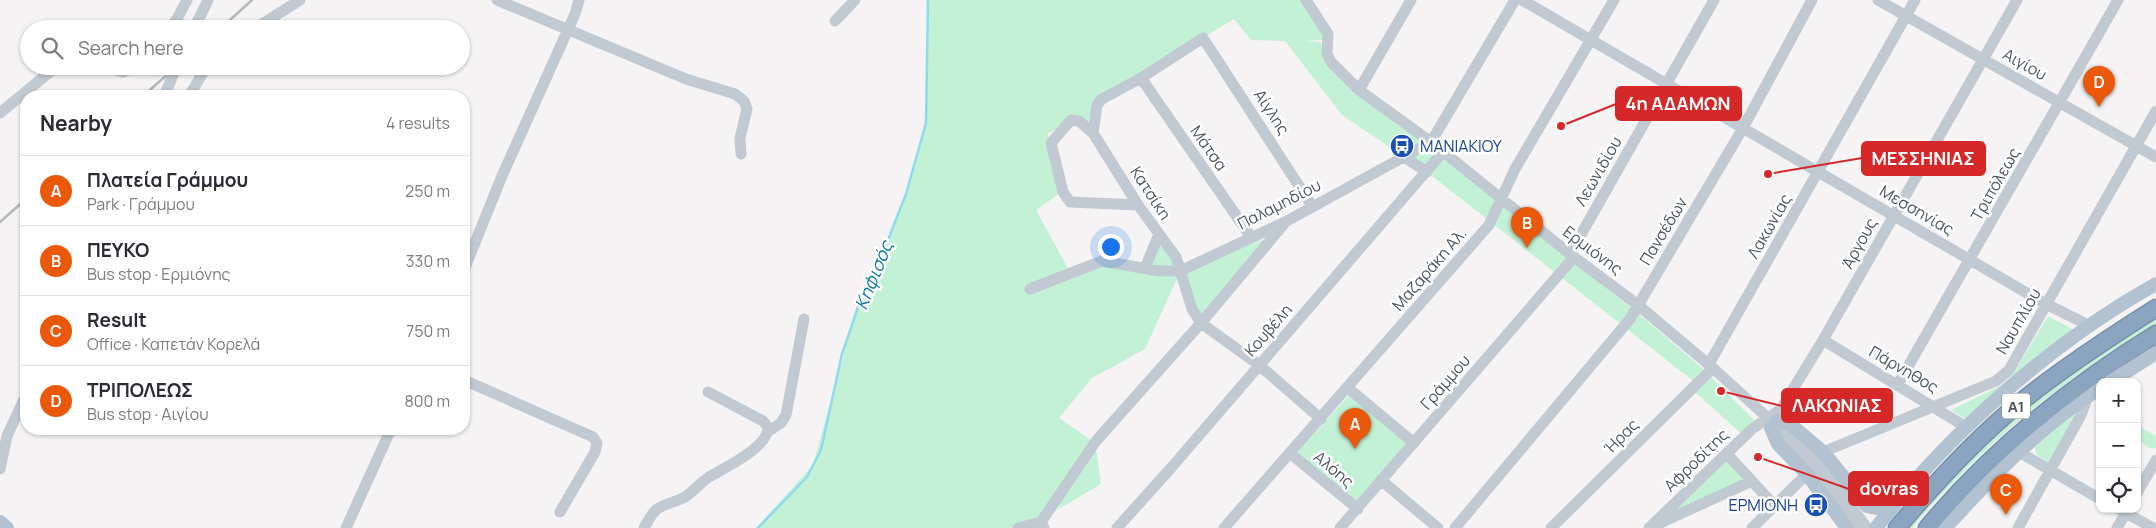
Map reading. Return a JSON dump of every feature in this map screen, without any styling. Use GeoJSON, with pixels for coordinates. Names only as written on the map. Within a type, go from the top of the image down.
{"type":"FeatureCollection","features":[{"type":"Feature","properties":{"kind":"highway","name":"Α1"},"geometry":{"type":"LineString","coordinates":[[1897,528],[1952,466],[2021,402],[2116,334],[2156,308]]}},
{"type":"Feature","properties":{"kind":"highway","name":"Α1"},"geometry":{"type":"LineString","coordinates":[[1927,528],[1968,481],[2038,418],[2100,369],[2156,334]]}},
{"type":"Feature","properties":{"kind":"main road"},"geometry":{"type":"LineString","coordinates":[[1879,524],[1895,503],[1966,427],[2088,325],[2156,284]]}},
{"type":"Feature","properties":{"kind":"main road"},"geometry":{"type":"LineString","coordinates":[[2117,378],[2153,358]]}},
{"type":"Feature","properties":{"kind":"main road"},"geometry":{"type":"LineString","coordinates":[[1945,528],[2019,452],[2094,392]]}},
{"type":"Feature","properties":{"kind":"main road"},"geometry":{"type":"LineString","coordinates":[[1847,528],[1807,474],[1778,444],[1771,422],[1790,424],[1823,452],[1867,506],[1881,510],[1895,503]]}},
{"type":"Feature","properties":{"kind":"main road"},"geometry":{"type":"LineString","coordinates":[[0,522],[7,528]]}},
{"type":"Feature","properties":{"kind":"street"},"geometry":{"type":"LineString","coordinates":[[176,20],[187,0]]}},
{"type":"Feature","properties":{"kind":"street"},"geometry":{"type":"LineString","coordinates":[[199,20],[208,0]]}},
{"type":"Feature","properties":{"kind":"street"},"geometry":{"type":"LineString","coordinates":[[268,20],[300,0]]}},
{"type":"Feature","properties":{"kind":"street"},"geometry":{"type":"LineString","coordinates":[[497,0],[686,79],[735,94],[744,101],[747,109],[740,138],[741,154]]}},
{"type":"Feature","properties":{"kind":"street"},"geometry":{"type":"LineString","coordinates":[[470,255],[502,176],[568,30],[579,0]]}},
{"type":"Feature","properties":{"kind":"street"},"geometry":{"type":"LineString","coordinates":[[835,21],[855,0]]}},
{"type":"Feature","properties":{"kind":"street","name":"Ερμιόνης"},"geometry":{"type":"LineString","coordinates":[[1306,0],[1328,34],[1327,54],[1330,62],[1359,90],[1431,142],[1442,153],[1638,305],[1711,366],[1771,422],[1820,464],[1867,528]]}},
{"type":"Feature","properties":{"kind":"street"},"geometry":{"type":"LineString","coordinates":[[1359,90],[1411,0]]}},
{"type":"Feature","properties":{"kind":"street"},"geometry":{"type":"LineString","coordinates":[[1431,142],[1515,0]]}},
{"type":"Feature","properties":{"kind":"street","name":"Μεσσηνίας"},"geometry":{"type":"LineString","coordinates":[[1522,0],[2046,304],[2088,325]]}},
{"type":"Feature","properties":{"kind":"street","name":"Μαζαράκη Αλ."},"geometry":{"type":"LineString","coordinates":[[1224,528],[1291,454],[1489,225],[1515,169],[1614,0]]}},
{"type":"Feature","properties":{"kind":"street","name":"Λεωνιδίου"},"geometry":{"type":"LineString","coordinates":[[1572,255],[1714,0]]}},
{"type":"Feature","properties":{"kind":"street","name":"Πανσέδων"},"geometry":{"type":"LineString","coordinates":[[1455,528],[1622,329],[1743,128],[1812,0]]}},
{"type":"Feature","properties":{"kind":"street","name":"Αιγίου"},"geometry":{"type":"LineString","coordinates":[[1878,0],[2156,157]]}},
{"type":"Feature","properties":{"kind":"street","name":"Λακωνίας"},"geometry":{"type":"LineString","coordinates":[[1711,366],[1915,0]]}},
{"type":"Feature","properties":{"kind":"street","name":"Άργους"},"geometry":{"type":"LineString","coordinates":[[1771,422],[1823,340],[2017,0]]}},
{"type":"Feature","properties":{"kind":"street","name":"Τριπόλεως"},"geometry":{"type":"LineString","coordinates":[[1898,384],[2118,0]]}},
{"type":"Feature","properties":{"kind":"street","name":"Αίγλης"},"geometry":{"type":"LineString","coordinates":[[1140,78],[1203,38],[1312,206]]}},
{"type":"Feature","properties":{"kind":"street"},"geometry":{"type":"LineString","coordinates":[[28,90],[46,75]]}},
{"type":"Feature","properties":{"kind":"street"},"geometry":{"type":"LineString","coordinates":[[167,90],[174,75]]}},
{"type":"Feature","properties":{"kind":"street"},"geometry":{"type":"LineString","coordinates":[[193,90],[202,75]]}},
{"type":"Feature","properties":{"kind":"street"},"geometry":{"type":"LineString","coordinates":[[1093,133],[1098,103],[1140,78]]}},
{"type":"Feature","properties":{"kind":"street","name":"Μάτσα"},"geometry":{"type":"LineString","coordinates":[[1140,78],[1251,237]]}},
{"type":"Feature","properties":{"kind":"street"},"geometry":{"type":"LineString","coordinates":[[0,113],[20,97]]}},
{"type":"Feature","properties":{"kind":"street","name":"Ναυπλίου"},"geometry":{"type":"LineString","coordinates":[[1823,452],[1996,381],[2009,370],[2156,111]]}},
{"type":"Feature","properties":{"kind":"street"},"geometry":{"type":"LineString","coordinates":[[1093,133],[1080,122],[1071,120],[1051,143],[1058,175],[1066,198],[1075,204],[1138,205]]}},
{"type":"Feature","properties":{"kind":"street","name":"Κατσίκη"},"geometry":{"type":"LineString","coordinates":[[1093,133],[1138,205],[1176,257],[1180,271]]}},
{"type":"Feature","properties":{"kind":"street","name":"Παλαμηδίου"},"geometry":{"type":"LineString","coordinates":[[1180,271],[1285,222],[1431,142]]}},
{"type":"Feature","properties":{"kind":"street","name":"Κουβέλη"},"geometry":{"type":"LineString","coordinates":[[1117,528],[1171,468],[1442,153]]}},
{"type":"Feature","properties":{"kind":"street"},"geometry":{"type":"LineString","coordinates":[[1404,157],[1427,172]]}},
{"type":"Feature","properties":{"kind":"street"},"geometry":{"type":"LineString","coordinates":[[1018,528],[1043,525],[1091,448],[1201,323],[1285,222]]}},
{"type":"Feature","properties":{"kind":"street"},"geometry":{"type":"LineString","coordinates":[[1145,268],[1159,234]]}},
{"type":"Feature","properties":{"kind":"street","name":"Γράμμου"},"geometry":{"type":"LineString","coordinates":[[1340,528],[1358,510],[1572,255]]}},
{"type":"Feature","properties":{"kind":"street"},"geometry":{"type":"LineString","coordinates":[[1030,289],[1092,263],[1102,261],[1159,271],[1180,271],[1192,309],[1201,323],[1259,365],[1321,419]]}},
{"type":"Feature","properties":{"kind":"street"},"geometry":{"type":"LineString","coordinates":[[644,528],[652,514],[685,496],[710,477],[741,458],[764,441],[769,430],[781,423],[786,415],[804,319]]}},
{"type":"Feature","properties":{"kind":"street","name":"Πάρνηθος"},"geometry":{"type":"LineString","coordinates":[[1823,340],[1936,406],[1966,427]]}},
{"type":"Feature","properties":{"kind":"street","name":"Ήρας"},"geometry":{"type":"LineString","coordinates":[[1553,527],[1711,366]]}},
{"type":"Feature","properties":{"kind":"street"},"geometry":{"type":"LineString","coordinates":[[470,383],[593,437],[596,443],[595,452],[560,512]]}},
{"type":"Feature","properties":{"kind":"street"},"geometry":{"type":"LineString","coordinates":[[1348,388],[1414,444]]}},
{"type":"Feature","properties":{"kind":"street"},"geometry":{"type":"LineString","coordinates":[[708,392],[764,421],[769,430]]}},
{"type":"Feature","properties":{"kind":"street"},"geometry":{"type":"LineString","coordinates":[[2018,528],[2094,392]]}},
{"type":"Feature","properties":{"kind":"street"},"geometry":{"type":"LineString","coordinates":[[0,469],[4,439],[20,407]]}},
{"type":"Feature","properties":{"kind":"street","name":"Ερμιόνης"},"geometry":{"type":"LineString","coordinates":[[1771,422],[1803,459],[1857,528]]}},
{"type":"Feature","properties":{"kind":"street","name":"Αφροδίτης"},"geometry":{"type":"LineString","coordinates":[[1649,528],[1726,454],[1771,422]]}},
{"type":"Feature","properties":{"kind":"street"},"geometry":{"type":"LineString","coordinates":[[346,528],[388,435]]}},
{"type":"Feature","properties":{"kind":"street"},"geometry":{"type":"LineString","coordinates":[[2019,452],[2096,497]]}},
{"type":"Feature","properties":{"kind":"street","name":"Αλόης"},"geometry":{"type":"LineString","coordinates":[[1291,454],[1358,510]]}},
{"type":"Feature","properties":{"kind":"street"},"geometry":{"type":"LineString","coordinates":[[1726,454],[1774,505]]}},
{"type":"Feature","properties":{"kind":"street"},"geometry":{"type":"LineString","coordinates":[[2141,486],[2156,460]]}},
{"type":"Feature","properties":{"kind":"street"},"geometry":{"type":"LineString","coordinates":[[1752,528],[1807,474]]}},
{"type":"Feature","properties":{"kind":"street"},"geometry":{"type":"LineString","coordinates":[[1382,480],[1438,528]]}},
{"type":"Feature","properties":{"kind":"street"},"geometry":{"type":"LineString","coordinates":[[1649,528],[1752,481]]}},
{"type":"Feature","properties":{"kind":"street"},"geometry":{"type":"LineString","coordinates":[[2117,528],[2123,513]]}},
{"type":"Feature","properties":{"kind":"street"},"geometry":{"type":"LineString","coordinates":[[2127,513],[2153,528]]}},
{"type":"Feature","properties":{"kind":"green space"},"geometry":{"type":"Polygon","coordinates":[[[928,0],[1303,0],[1326,38],[1304,41],[1321,42],[1326,65],[1353,92],[1427,146],[1639,314],[1702,368],[1755,421],[1742,434],[1696,393],[1697,384],[1427,172],[1342,115],[1285,41],[1251,40],[1234,19],[1095,102],[1088,122],[1071,119],[1048,134],[1049,158],[1060,193],[1036,210],[1070,272],[1092,263],[1147,266],[1159,236],[1180,271],[1273,236],[1201,323],[1180,272],[1145,349],[1092,378],[1059,418],[1095,443],[1101,484],[1057,510],[1071,481],[1041,517],[1010,528],[756,528],[813,465],[851,328],[906,194],[926,123],[928,0]]]}},
{"type":"Feature","properties":{"kind":"green space"},"geometry":{"type":"Polygon","coordinates":[[[2048,316],[2076,331],[1969,421],[1951,410],[2000,386],[2014,373],[2048,316]]]}},
{"type":"Feature","properties":{"kind":"green space"},"geometry":{"type":"Polygon","coordinates":[[[2156,319],[2156,324],[2088,368],[2025,416],[1967,468],[1912,528],[1907,528],[1962,467],[2022,413],[2087,364],[2156,319]]]}},
{"type":"Feature","properties":{"kind":"green space"},"geometry":{"type":"Polygon","coordinates":[[[1350,394],[1414,443],[1358,509],[1296,454],[1350,394]]]}},
{"type":"Feature","properties":{"kind":"green space"},"geometry":{"type":"Polygon","coordinates":[[[2075,412],[2050,461],[2047,462],[2036,454],[2035,447],[2075,412]]]}},
{"type":"Feature","properties":{"kind":"green space"},"geometry":{"type":"Polygon","coordinates":[[[2141,427],[2156,436],[2156,448],[2149,448],[2141,442],[2141,427]]]}},
{"type":"Feature","properties":{"kind":"green space"},"geometry":{"type":"Polygon","coordinates":[[[1727,454],[1752,481],[1652,526],[1727,454]]]}},
{"type":"Feature","properties":{"kind":"waterway","name":"Κηφισός"},"geometry":{"type":"LineString","coordinates":[[758,528],[807,477],[821,450],[842,354],[860,301],[881,258],[906,194],[926,123],[928,0]]}},
{"type":"Feature","properties":{"kind":"railway"},"geometry":{"type":"LineString","coordinates":[[230,20],[252,0]]}},
{"type":"Feature","properties":{"kind":"railway"},"geometry":{"type":"LineString","coordinates":[[150,90],[167,75]]}},
{"type":"Feature","properties":{"kind":"railway"},"geometry":{"type":"LineString","coordinates":[[0,222],[20,204]]}},
{"type":"Feature","properties":{"kind":"place","name":"ΤΡΙΠΟΛΕΩΣ"},"geometry":{"type":"Point","coordinates":[2099,107]}},
{"type":"Feature","properties":{"kind":"place","name":"4η ΑΔΑΜΩΝ"},"geometry":{"type":"Point","coordinates":[1561,126]}},
{"type":"Feature","properties":{"kind":"place","name":"ΜΑΝΙΑΚΙΟΥ"},"geometry":{"type":"Point","coordinates":[1402,146]}},
{"type":"Feature","properties":{"kind":"place","name":"ΜΕΣΣΗΝΙΑΣ"},"geometry":{"type":"Point","coordinates":[1768,174]}},
{"type":"Feature","properties":{"kind":"place","name":"ΠΕΥΚΟ"},"geometry":{"type":"Point","coordinates":[1527,248]}},
{"type":"Feature","properties":{"kind":"place","name":"ΛΑΚΩΝΙΑΣ"},"geometry":{"type":"Point","coordinates":[1721,391]}},
{"type":"Feature","properties":{"kind":"place","name":"Πλατεία Γράμμου"},"geometry":{"type":"Point","coordinates":[1355,449]}},
{"type":"Feature","properties":{"kind":"place","name":"dovras"},"geometry":{"type":"Point","coordinates":[1758,457]}},
{"type":"Feature","properties":{"kind":"place","name":"ΕΡΜΙΟΝΗ"},"geometry":{"type":"Point","coordinates":[1816,505]}},
{"type":"Feature","properties":{"kind":"place","name":"Result"},"geometry":{"type":"Point","coordinates":[2006,515]}}]}
